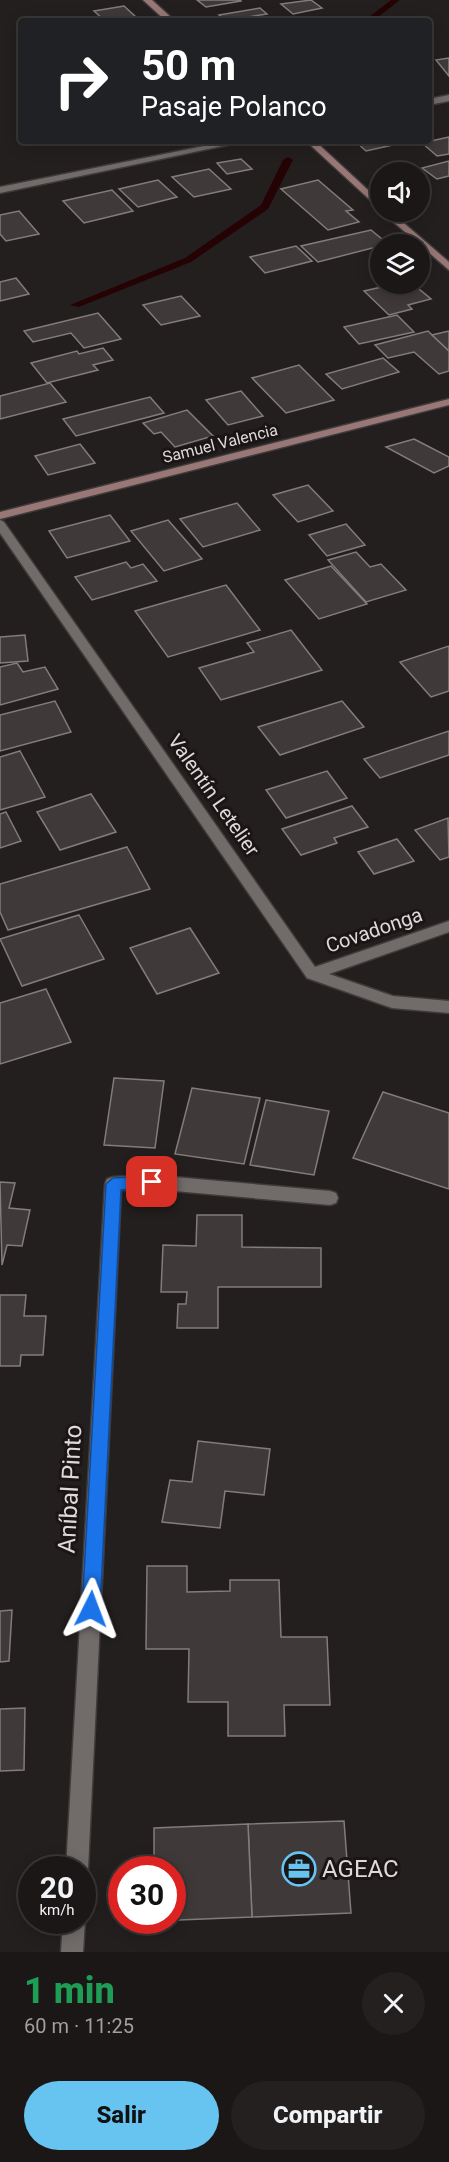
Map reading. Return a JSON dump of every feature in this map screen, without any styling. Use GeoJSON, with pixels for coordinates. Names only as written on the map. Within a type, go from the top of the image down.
{"type":"FeatureCollection","features":[{"type":"Feature","properties":{"kind":"main road"},"geometry":{"type":"LineString","coordinates":[[147,0],[168,18]]}},
{"type":"Feature","properties":{"kind":"main road"},"geometry":{"type":"LineString","coordinates":[[313,144],[370,197]]}},
{"type":"Feature","properties":{"kind":"main road"},"geometry":{"type":"LineString","coordinates":[[397,222],[449,267]]}},
{"type":"Feature","properties":{"kind":"main road","name":"Samuel Valencia"},"geometry":{"type":"LineString","coordinates":[[0,516],[449,402]]}},
{"type":"Feature","properties":{"kind":"street"},"geometry":{"type":"LineString","coordinates":[[432,101],[449,98]]}},
{"type":"Feature","properties":{"kind":"street"},"geometry":{"type":"LineString","coordinates":[[0,190],[228,144]]}},
{"type":"Feature","properties":{"kind":"street","name":"Valentín Letelier"},"geometry":{"type":"LineString","coordinates":[[0,524],[312,974]]}},
{"type":"Feature","properties":{"kind":"street","name":"Covadonga"},"geometry":{"type":"LineString","coordinates":[[312,974],[449,926]]}},
{"type":"Feature","properties":{"kind":"street"},"geometry":{"type":"LineString","coordinates":[[312,974],[392,1002],[449,1008]]}},
{"type":"Feature","properties":{"kind":"street","name":"Aníbal Pinto"},"geometry":{"type":"LineString","coordinates":[[78,1856],[113,1184],[152,1182],[330,1198]]}},
{"type":"Feature","properties":{"kind":"street"},"geometry":{"type":"LineString","coordinates":[[72,1952],[73,1934]]}},
{"type":"Feature","properties":{"kind":"building"},"geometry":{"type":"Polygon","coordinates":[[[197,0],[240,0],[241,1],[206,7],[197,0]]]}},
{"type":"Feature","properties":{"kind":"building"},"geometry":{"type":"Polygon","coordinates":[[[311,0],[322,8],[293,14],[281,4],[311,0]]]}},
{"type":"Feature","properties":{"kind":"building"},"geometry":{"type":"Polygon","coordinates":[[[124,6],[137,18],[102,18],[94,11],[124,6]]]}},
{"type":"Feature","properties":{"kind":"building"},"geometry":{"type":"Polygon","coordinates":[[[260,8],[267,14],[249,18],[222,18],[219,15],[260,8]]]}},
{"type":"Feature","properties":{"kind":"building"},"geometry":{"type":"Polygon","coordinates":[[[449,58],[449,76],[436,60],[449,58]]]}},
{"type":"Feature","properties":{"kind":"building"},"geometry":{"type":"Polygon","coordinates":[[[449,137],[449,154],[437,156],[423,144],[432,144],[432,141],[449,137]]]}},
{"type":"Feature","properties":{"kind":"building"},"geometry":{"type":"Polygon","coordinates":[[[358,144],[398,144],[366,151],[358,144]]]}},
{"type":"Feature","properties":{"kind":"building"},"geometry":{"type":"Polygon","coordinates":[[[241,159],[252,169],[227,174],[217,163],[241,159]]]}},
{"type":"Feature","properties":{"kind":"building"},"geometry":{"type":"Polygon","coordinates":[[[449,161],[449,176],[437,179],[430,174],[430,166],[449,161]]]}},
{"type":"Feature","properties":{"kind":"building"},"geometry":{"type":"Polygon","coordinates":[[[209,169],[231,189],[194,197],[172,177],[209,169]]]}},
{"type":"Feature","properties":{"kind":"building"},"geometry":{"type":"Polygon","coordinates":[[[158,180],[177,197],[138,207],[119,189],[158,180]]]}},
{"type":"Feature","properties":{"kind":"building"},"geometry":{"type":"Polygon","coordinates":[[[318,180],[353,210],[346,211],[359,222],[328,230],[281,189],[318,180]]]}},
{"type":"Feature","properties":{"kind":"building"},"geometry":{"type":"Polygon","coordinates":[[[112,190],[133,211],[84,223],[63,201],[112,190]]]}},
{"type":"Feature","properties":{"kind":"building"},"geometry":{"type":"Polygon","coordinates":[[[19,211],[39,234],[6,241],[0,234],[0,215],[19,211]]]}},
{"type":"Feature","properties":{"kind":"building"},"geometry":{"type":"Polygon","coordinates":[[[371,230],[376,234],[370,234],[370,249],[318,262],[301,246],[371,230]]]}},
{"type":"Feature","properties":{"kind":"building"},"geometry":{"type":"Polygon","coordinates":[[[296,246],[312,261],[265,273],[250,257],[296,246]]]}},
{"type":"Feature","properties":{"kind":"building"},"geometry":{"type":"Polygon","coordinates":[[[16,278],[29,294],[0,301],[0,282],[16,278]]]}},
{"type":"Feature","properties":{"kind":"building"},"geometry":{"type":"Polygon","coordinates":[[[370,290],[370,294],[425,294],[431,299],[408,305],[412,309],[389,315],[364,291],[370,290]]]}},
{"type":"Feature","properties":{"kind":"building"},"geometry":{"type":"Polygon","coordinates":[[[181,296],[200,316],[161,325],[143,305],[181,296]]]}},
{"type":"Feature","properties":{"kind":"building"},"geometry":{"type":"Polygon","coordinates":[[[98,313],[121,339],[84,348],[71,333],[33,342],[24,331],[98,313]]]}},
{"type":"Feature","properties":{"kind":"building"},"geometry":{"type":"Polygon","coordinates":[[[397,315],[414,332],[359,344],[344,327],[397,315]]]}},
{"type":"Feature","properties":{"kind":"building"},"geometry":{"type":"Polygon","coordinates":[[[428,331],[449,351],[449,371],[439,374],[414,352],[388,358],[375,345],[428,331]]]}},
{"type":"Feature","properties":{"kind":"building"},"geometry":{"type":"Polygon","coordinates":[[[449,331],[449,351],[432,335],[449,331]]]}},
{"type":"Feature","properties":{"kind":"building"},"geometry":{"type":"Polygon","coordinates":[[[103,348],[113,360],[93,365],[98,370],[47,383],[31,363],[77,351],[79,354],[103,348]]]}},
{"type":"Feature","properties":{"kind":"building"},"geometry":{"type":"Polygon","coordinates":[[[383,358],[399,372],[342,389],[326,374],[383,358]]]}},
{"type":"Feature","properties":{"kind":"building"},"geometry":{"type":"Polygon","coordinates":[[[299,365],[334,400],[286,413],[252,378],[299,365]]]}},
{"type":"Feature","properties":{"kind":"building"},"geometry":{"type":"Polygon","coordinates":[[[50,383],[66,402],[0,419],[0,396],[50,383]]]}},
{"type":"Feature","properties":{"kind":"building"},"geometry":{"type":"Polygon","coordinates":[[[241,391],[263,416],[228,425],[206,400],[241,391]]]}},
{"type":"Feature","properties":{"kind":"building"},"geometry":{"type":"Polygon","coordinates":[[[150,397],[164,413],[76,436],[63,419],[150,397]]]}},
{"type":"Feature","properties":{"kind":"building"},"geometry":{"type":"Polygon","coordinates":[[[187,410],[213,436],[175,447],[161,432],[154,434],[143,423],[187,410]]]}},
{"type":"Feature","properties":{"kind":"building"},"geometry":{"type":"Polygon","coordinates":[[[414,439],[449,457],[449,466],[434,473],[386,447],[414,439]]]}},
{"type":"Feature","properties":{"kind":"building"},"geometry":{"type":"Polygon","coordinates":[[[80,444],[95,463],[48,475],[35,456],[80,444]]]}},
{"type":"Feature","properties":{"kind":"building"},"geometry":{"type":"Polygon","coordinates":[[[308,485],[333,511],[298,522],[273,495],[308,485]]]}},
{"type":"Feature","properties":{"kind":"building"},"geometry":{"type":"Polygon","coordinates":[[[237,503],[260,530],[203,547],[180,519],[237,503]]]}},
{"type":"Feature","properties":{"kind":"building"},"geometry":{"type":"Polygon","coordinates":[[[110,515],[130,541],[67,558],[49,531],[110,515]]]}},
{"type":"Feature","properties":{"kind":"building"},"geometry":{"type":"Polygon","coordinates":[[[168,520],[202,559],[164,571],[131,531],[168,520]]]}},
{"type":"Feature","properties":{"kind":"building"},"geometry":{"type":"Polygon","coordinates":[[[346,524],[365,545],[327,556],[309,535],[346,524]]]}},
{"type":"Feature","properties":{"kind":"building"},"geometry":{"type":"Polygon","coordinates":[[[356,552],[370,567],[381,564],[406,590],[366,602],[328,560],[356,552]]]}},
{"type":"Feature","properties":{"kind":"building"},"geometry":{"type":"Polygon","coordinates":[[[126,562],[131,568],[143,564],[157,581],[92,600],[75,577],[126,562]]]}},
{"type":"Feature","properties":{"kind":"building"},"geometry":{"type":"Polygon","coordinates":[[[331,566],[367,604],[319,619],[285,580],[331,566]]]}},
{"type":"Feature","properties":{"kind":"building"},"geometry":{"type":"Polygon","coordinates":[[[226,585],[260,630],[168,657],[135,611],[226,585]]]}},
{"type":"Feature","properties":{"kind":"building"},"geometry":{"type":"Polygon","coordinates":[[[291,630],[322,670],[221,700],[199,668],[254,652],[247,643],[291,630]]]}},
{"type":"Feature","properties":{"kind":"building"},"geometry":{"type":"Polygon","coordinates":[[[25,635],[28,661],[0,663],[0,637],[25,635]]]}},
{"type":"Feature","properties":{"kind":"building"},"geometry":{"type":"Polygon","coordinates":[[[449,646],[449,691],[431,697],[400,662],[449,646]]]}},
{"type":"Feature","properties":{"kind":"building"},"geometry":{"type":"Polygon","coordinates":[[[17,663],[23,672],[45,667],[58,689],[0,705],[0,667],[17,663]]]}},
{"type":"Feature","properties":{"kind":"building"},"geometry":{"type":"Polygon","coordinates":[[[55,701],[71,732],[0,751],[0,715],[55,701]]]}},
{"type":"Feature","properties":{"kind":"building"},"geometry":{"type":"Polygon","coordinates":[[[342,701],[364,727],[280,755],[258,727],[342,701]]]}},
{"type":"Feature","properties":{"kind":"building"},"geometry":{"type":"Polygon","coordinates":[[[449,731],[449,755],[380,778],[364,759],[449,731]]]}},
{"type":"Feature","properties":{"kind":"building"},"geometry":{"type":"Polygon","coordinates":[[[20,751],[45,797],[0,810],[0,757],[20,751]]]}},
{"type":"Feature","properties":{"kind":"building"},"geometry":{"type":"Polygon","coordinates":[[[327,771],[347,798],[286,818],[266,790],[327,771]]]}},
{"type":"Feature","properties":{"kind":"building"},"geometry":{"type":"Polygon","coordinates":[[[91,794],[116,832],[60,850],[37,812],[91,794]]]}},
{"type":"Feature","properties":{"kind":"building"},"geometry":{"type":"Polygon","coordinates":[[[352,806],[368,827],[334,838],[337,843],[301,855],[282,829],[352,806]]]}},
{"type":"Feature","properties":{"kind":"building"},"geometry":{"type":"Polygon","coordinates":[[[6,812],[21,841],[0,848],[0,814],[6,812]]]}},
{"type":"Feature","properties":{"kind":"building"},"geometry":{"type":"Polygon","coordinates":[[[448,818],[449,857],[440,860],[415,830],[448,818]]]}},
{"type":"Feature","properties":{"kind":"building"},"geometry":{"type":"Polygon","coordinates":[[[397,839],[414,861],[374,874],[358,852],[397,839]]]}},
{"type":"Feature","properties":{"kind":"building"},"geometry":{"type":"Polygon","coordinates":[[[127,847],[150,889],[8,930],[0,912],[0,884],[127,847]]]}},
{"type":"Feature","properties":{"kind":"building"},"geometry":{"type":"Polygon","coordinates":[[[79,915],[104,959],[22,986],[0,939],[79,915]]]}},
{"type":"Feature","properties":{"kind":"building"},"geometry":{"type":"Polygon","coordinates":[[[190,928],[219,973],[157,994],[130,948],[190,928]]]}},
{"type":"Feature","properties":{"kind":"building"},"geometry":{"type":"Polygon","coordinates":[[[46,989],[71,1042],[0,1064],[0,1003],[46,989]]]}},
{"type":"Feature","properties":{"kind":"building"},"geometry":{"type":"Polygon","coordinates":[[[114,1078],[164,1081],[155,1148],[104,1145],[114,1078]]]}},
{"type":"Feature","properties":{"kind":"building"},"geometry":{"type":"Polygon","coordinates":[[[192,1088],[260,1098],[244,1164],[175,1154],[192,1088]]]}},
{"type":"Feature","properties":{"kind":"building"},"geometry":{"type":"Polygon","coordinates":[[[383,1092],[449,1113],[449,1189],[353,1158],[383,1092]]]}},
{"type":"Feature","properties":{"kind":"building"},"geometry":{"type":"Polygon","coordinates":[[[266,1100],[329,1111],[314,1175],[250,1165],[266,1100]]]}},
{"type":"Feature","properties":{"kind":"building"},"geometry":{"type":"Polygon","coordinates":[[[0,1182],[15,1183],[9,1208],[30,1210],[22,1246],[7,1245],[2,1265],[0,1182]]]}},
{"type":"Feature","properties":{"kind":"building"},"geometry":{"type":"Polygon","coordinates":[[[197,1215],[242,1215],[242,1247],[321,1248],[321,1287],[218,1287],[218,1328],[177,1328],[178,1304],[186,1304],[187,1292],[161,1292],[163,1245],[196,1246],[197,1215]]]}},
{"type":"Feature","properties":{"kind":"building"},"geometry":{"type":"Polygon","coordinates":[[[0,1295],[26,1295],[24,1316],[46,1316],[43,1355],[21,1355],[20,1366],[0,1366],[0,1295]]]}},
{"type":"Feature","properties":{"kind":"building"},"geometry":{"type":"Polygon","coordinates":[[[198,1441],[270,1449],[264,1495],[225,1491],[220,1528],[162,1522],[170,1480],[192,1482],[198,1441]]]}},
{"type":"Feature","properties":{"kind":"building"},"geometry":{"type":"Polygon","coordinates":[[[147,1566],[187,1566],[187,1592],[230,1591],[230,1580],[279,1580],[281,1637],[327,1637],[330,1705],[284,1705],[285,1736],[228,1736],[228,1702],[188,1702],[189,1649],[146,1649],[147,1566]]]}},
{"type":"Feature","properties":{"kind":"building"},"geometry":{"type":"Polygon","coordinates":[[[12,1610],[9,1661],[0,1662],[0,1611],[12,1610]]]}},
{"type":"Feature","properties":{"kind":"building"},"geometry":{"type":"Polygon","coordinates":[[[25,1708],[24,1770],[0,1771],[0,1709],[25,1708]]]}},
{"type":"Feature","properties":{"kind":"building","name":"AGEAC"},"geometry":{"type":"Polygon","coordinates":[[[344,1821],[351,1913],[252,1917],[248,1824],[344,1821]]]}},
{"type":"Feature","properties":{"kind":"building"},"geometry":{"type":"Polygon","coordinates":[[[248,1824],[252,1917],[186,1920],[186,1856],[154,1856],[154,1828],[248,1824]]]}},
{"type":"Feature","properties":{"kind":"waterway"},"geometry":{"type":"LineString","coordinates":[[372,18],[396,0]]}},
{"type":"Feature","properties":{"kind":"waterway"},"geometry":{"type":"LineString","coordinates":[[75,305],[188,260],[265,207],[288,160]]}},
{"type":"Feature","properties":{"kind":"place","name":"AGEAC"},"geometry":{"type":"Point","coordinates":[299,1869]}},
{"type":"Feature","properties":{"kind":"route"},"geometry":{"type":"LineString","coordinates":[[91,1609],[113,1184],[152,1182]]}}]}
